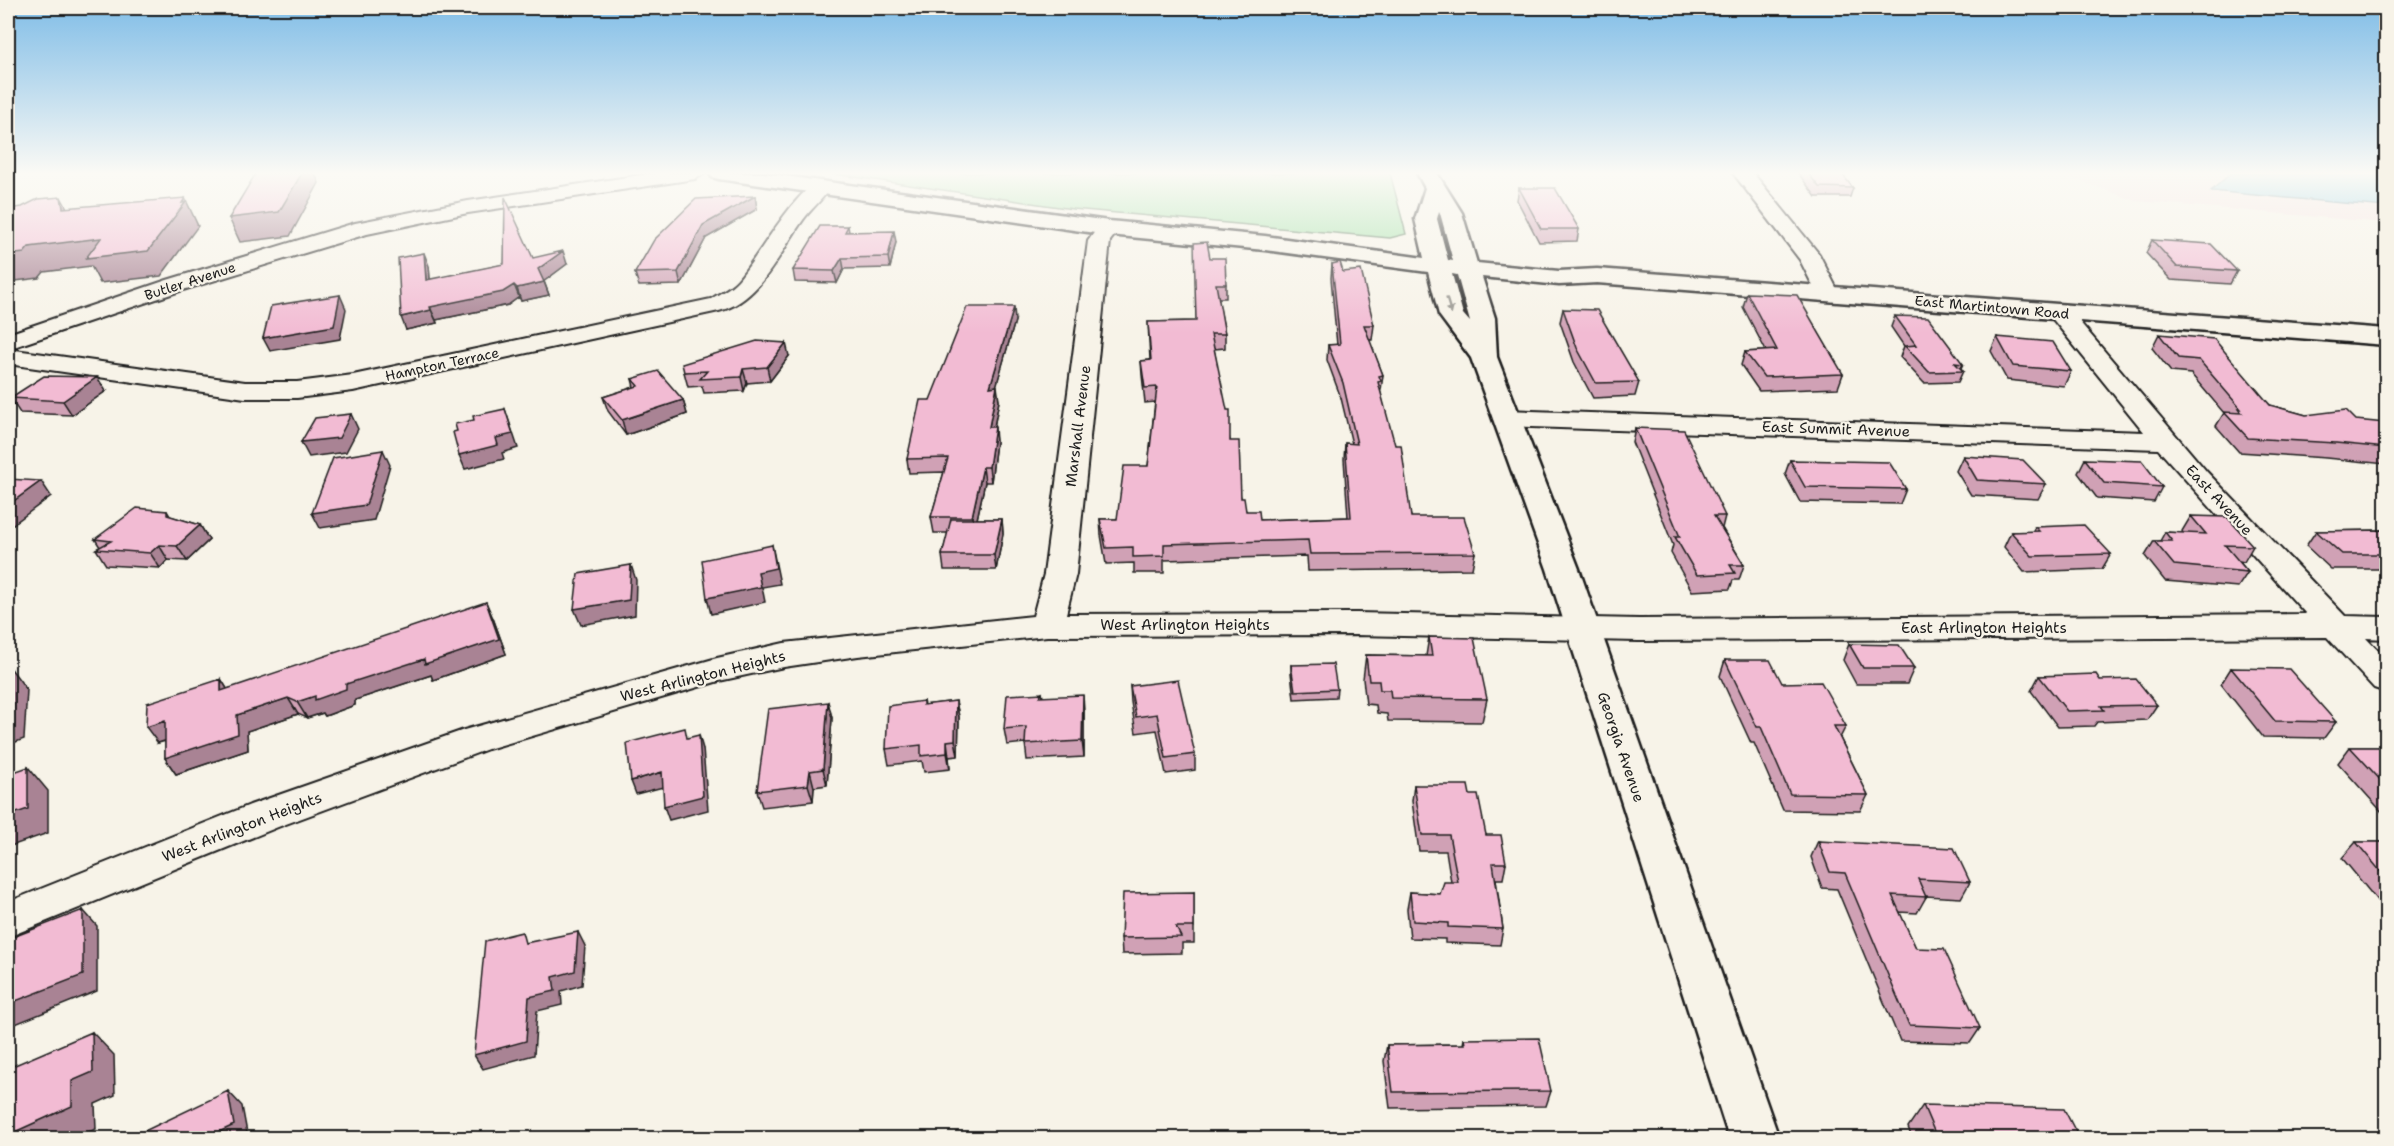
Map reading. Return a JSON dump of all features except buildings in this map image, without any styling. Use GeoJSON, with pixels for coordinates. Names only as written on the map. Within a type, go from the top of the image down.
{"type":"FeatureCollection","features":[{"type":"Feature","properties":{"kind":"main road","name":"East Martintown Road"},"geometry":{"type":"LineString","coordinates":[[1098,226],[1265,243],[1320,253],[1466,262],[1559,278],[1597,276],[2386,337]]}},
{"type":"Feature","properties":{"kind":"main road","name":"Georgia Avenue"},"geometry":{"type":"LineString","coordinates":[[1428,226],[1451,315],[1484,357]]}},
{"type":"Feature","properties":{"kind":"main road","name":"Georgia Avenue"},"geometry":{"type":"LineString","coordinates":[[1455,226],[1482,318],[1484,357],[1563,569],[1754,1138]]}},
{"type":"Feature","properties":{"kind":"street","name":"Butler Avenue"},"geometry":{"type":"LineString","coordinates":[[8,342],[175,285],[371,226]]}},
{"type":"Feature","properties":{"kind":"street","name":"Hampton Terrace"},"geometry":{"type":"LineString","coordinates":[[8,357],[245,390],[297,390],[353,383],[719,304],[745,287],[788,226]]}},
{"type":"Feature","properties":{"kind":"street"},"geometry":{"type":"LineString","coordinates":[[1785,226],[1810,259],[1828,295]]}},
{"type":"Feature","properties":{"kind":"street","name":"Marshall Avenue"},"geometry":{"type":"LineString","coordinates":[[1047,625],[1060,574],[1099,241],[1109,228]]}},
{"type":"Feature","properties":{"kind":"street","name":"East Avenue"},"geometry":{"type":"LineString","coordinates":[[2059,312],[2205,487],[2386,680]]}},
{"type":"Feature","properties":{"kind":"street","name":"East Summit Avenue"},"geometry":{"type":"LineString","coordinates":[[1506,418],[2166,441]]}},
{"type":"Feature","properties":{"kind":"street","name":"West Arlington Heights"},"geometry":{"type":"LineString","coordinates":[[8,920],[275,812],[477,739],[640,690],[784,655],[1047,625],[1581,627]]}},
{"type":"Feature","properties":{"kind":"street","name":"East Arlington Heights"},"geometry":{"type":"LineString","coordinates":[[1581,627],[1639,630],[2337,626],[2386,628]]}},
{"type":"Feature","properties":{"kind":"green space"},"geometry":{"type":"Polygon","coordinates":[[[1264,226],[1404,226],[1406,234],[1390,238],[1264,226]]]}}]}
